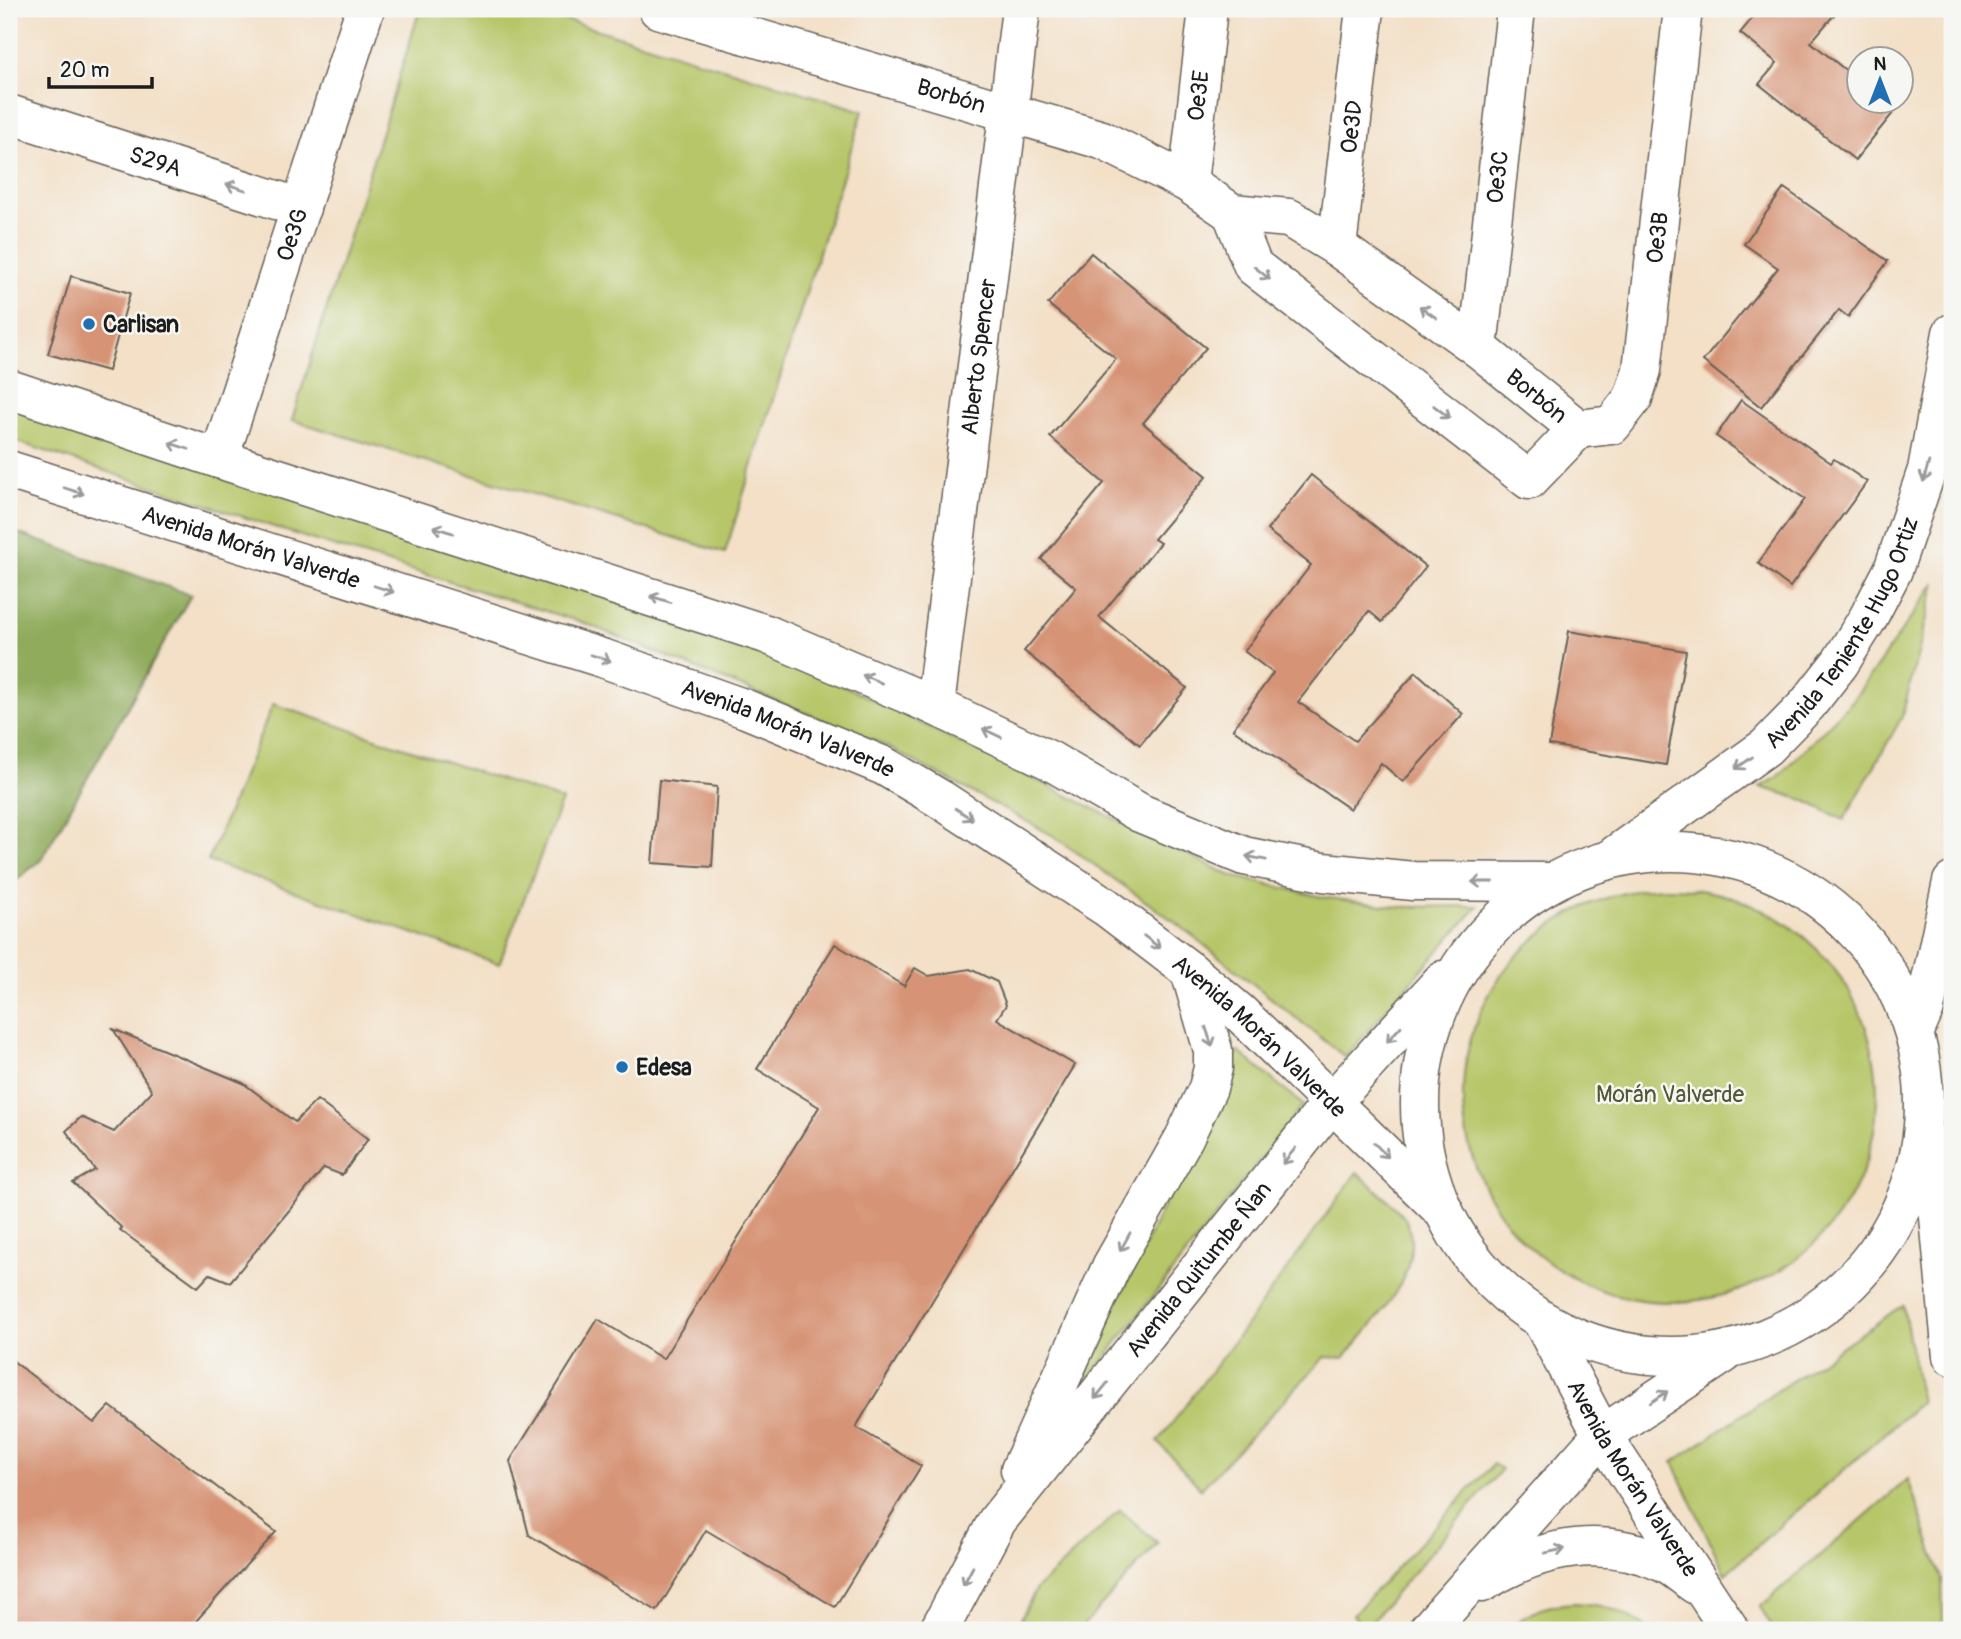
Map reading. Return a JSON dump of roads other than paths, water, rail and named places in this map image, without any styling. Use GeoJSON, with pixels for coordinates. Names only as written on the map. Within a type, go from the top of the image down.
{"type":"FeatureCollection","features":[{"type":"Feature","properties":{"kind":"main road","name":"Oe3G"},"geometry":{"type":"LineString","coordinates":[[219,459],[365,9]]}},
{"type":"Feature","properties":{"kind":"main road","name":"Borbón"},"geometry":{"type":"LineString","coordinates":[[658,9],[1102,140],[1188,183],[1233,213],[1289,218],[1336,247],[1478,348],[1578,429],[1529,480],[1253,266],[1233,213]]}},
{"type":"Feature","properties":{"kind":"main road","name":"Alberto Spencer"},"geometry":{"type":"LineString","coordinates":[[935,706],[1021,9]]}},
{"type":"Feature","properties":{"kind":"main road","name":"Oe3E"},"geometry":{"type":"LineString","coordinates":[[1188,183],[1208,9]]}},
{"type":"Feature","properties":{"kind":"main road","name":"Oe3D"},"geometry":{"type":"LineString","coordinates":[[1336,247],[1365,9]]}},
{"type":"Feature","properties":{"kind":"main road","name":"Oe3C"},"geometry":{"type":"LineString","coordinates":[[1478,348],[1517,9]]}},
{"type":"Feature","properties":{"kind":"main road","name":"Oe3B"},"geometry":{"type":"LineString","coordinates":[[1578,429],[1612,425],[1633,398],[1642,370],[1683,9]]}},
{"type":"Feature","properties":{"kind":"main road","name":"S29A"},"geometry":{"type":"LineString","coordinates":[[9,114],[300,208]]}},
{"type":"Feature","properties":{"kind":"main road","name":"Avenida Teniente Hugo Ortiz"},"geometry":{"type":"LineString","coordinates":[[1614,856],[1766,747],[1807,705],[1840,663],[1893,570],[1927,470],[1952,332]]}},
{"type":"Feature","properties":{"kind":"main road"},"geometry":{"type":"LineString","coordinates":[[9,389],[766,634],[935,706],[1049,760],[1140,813],[1244,856],[1323,872],[1413,881],[1550,882]]}},
{"type":"Feature","properties":{"kind":"main road","name":"Avenida Morán Valverde"},"geometry":{"type":"LineString","coordinates":[[9,470],[605,659],[746,709],[884,766],[940,799],[1105,907],[1190,971],[1240,1013],[1442,1210]]}},
{"type":"Feature","properties":{"kind":"main road"},"geometry":{"type":"LineString","coordinates":[[1729,1350],[1665,1357],[1601,1347],[1542,1321],[1503,1293],[1479,1269],[1442,1210],[1420,1138],[1421,1063],[1445,991],[1489,929],[1550,882],[1614,856],[1695,852],[1764,868],[1826,902],[1863,935],[1920,1018]]}},
{"type":"Feature","properties":{"kind":"main road"},"geometry":{"type":"LineString","coordinates":[[1952,882],[1920,1018],[1952,1356]]}},
{"type":"Feature","properties":{"kind":"main road","name":"Avenida Quitumbe Ñan"},"geometry":{"type":"LineString","coordinates":[[939,1630],[998,1521],[1332,1102],[1489,929]]}},
{"type":"Feature","properties":{"kind":"main road"},"geometry":{"type":"LineString","coordinates":[[998,1521],[1112,1265],[1184,1138],[1208,1088],[1213,1068],[1213,1049],[1190,971]]}},
{"type":"Feature","properties":{"kind":"main road"},"geometry":{"type":"LineString","coordinates":[[1920,1018],[1939,990],[1952,978]]}},
{"type":"Feature","properties":{"kind":"main road"},"geometry":{"type":"LineString","coordinates":[[1440,1617],[1602,1435],[1729,1350],[1797,1324],[1855,1280],[1898,1221],[1923,1152],[1926,1080]]}},
{"type":"Feature","properties":{"kind":"main road","name":"Avenida Morán Valverde"},"geometry":{"type":"LineString","coordinates":[[1542,1321],[1602,1435],[1730,1630]]}},
{"type":"Feature","properties":{"kind":"main road"},"geometry":{"type":"LineString","coordinates":[[1440,1617],[1494,1576],[1534,1556],[1577,1546],[1621,1549],[1665,1563],[1703,1590]]}},
{"type":"Feature","properties":{"kind":"place","name":"Carlisan"},"geometry":{"type":"Point","coordinates":[89,324]}},
{"type":"Feature","properties":{"kind":"place","name":"Edesa"},"geometry":{"type":"Point","coordinates":[622,1067]}},
{"type":"Feature","properties":{"kind":"park label","name":"Morán Valverde"},"geometry":{"type":"Point","coordinates":[1670,1094]}}]}
